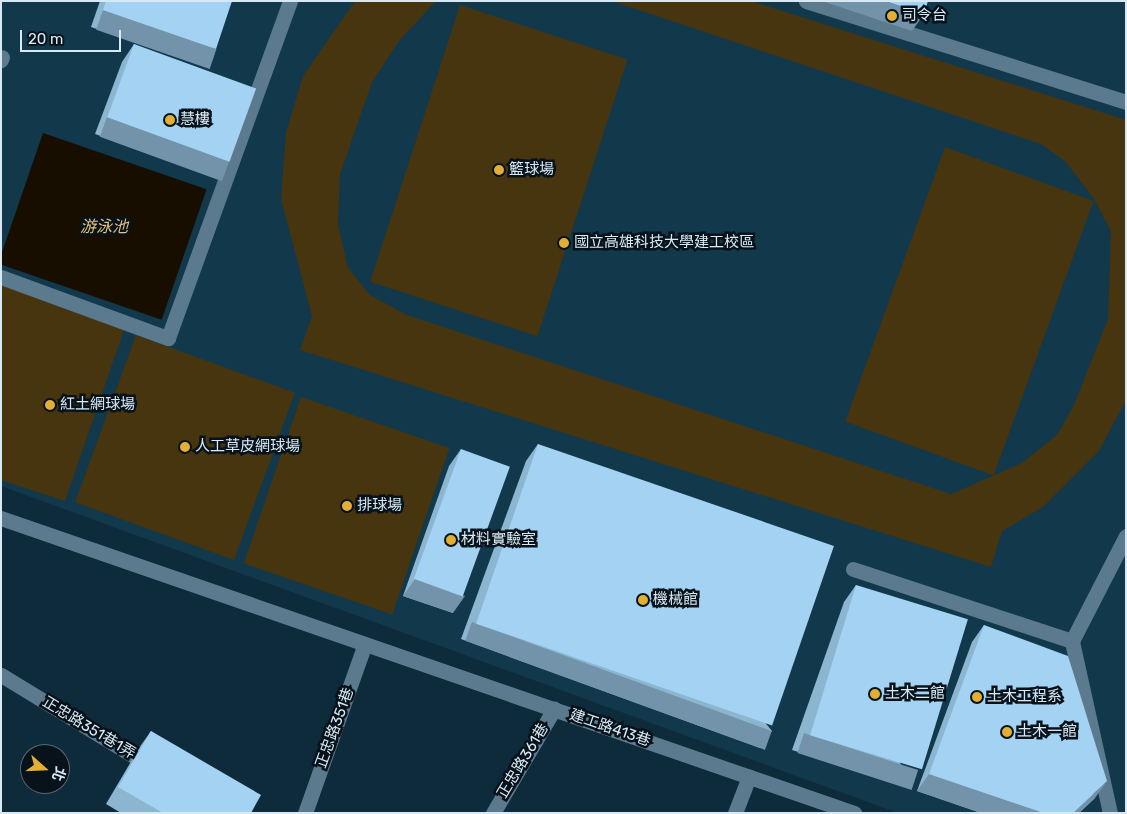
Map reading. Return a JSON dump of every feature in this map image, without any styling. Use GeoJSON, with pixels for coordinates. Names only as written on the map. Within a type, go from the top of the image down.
{"type":"FeatureCollection","features":[{"type":"Feature","properties":{"kind":"street"},"geometry":{"type":"LineString","coordinates":[[1,277],[168,338],[290,1]]}},
{"type":"Feature","properties":{"kind":"street"},"geometry":{"type":"LineString","coordinates":[[806,1],[1126,102]]}},
{"type":"Feature","properties":{"kind":"street","name":"建工路413巷"},"geometry":{"type":"LineString","coordinates":[[1,518],[854,813]]}},
{"type":"Feature","properties":{"kind":"street"},"geometry":{"type":"LineString","coordinates":[[1110,813],[1072,641],[1126,536]]}},
{"type":"Feature","properties":{"kind":"street"},"geometry":{"type":"LineString","coordinates":[[853,569],[1072,641]]}},
{"type":"Feature","properties":{"kind":"street","name":"正忠路351巷"},"geometry":{"type":"LineString","coordinates":[[305,813],[365,644]]}},
{"type":"Feature","properties":{"kind":"street","name":"正忠路351巷1弄"},"geometry":{"type":"LineString","coordinates":[[1,675],[168,777]]}},
{"type":"Feature","properties":{"kind":"street","name":"正忠路361巷"},"geometry":{"type":"LineString","coordinates":[[493,813],[554,709]]}},
{"type":"Feature","properties":{"kind":"street"},"geometry":{"type":"LineString","coordinates":[[735,813],[749,777]]}},
{"type":"Feature","properties":{"kind":"shaded area","name":"國立高雄科技大學建工校區"},"geometry":{"type":"Polygon","coordinates":[[[1,1],[1126,1],[1126,813],[898,813],[1,486],[1,1]]]}},
{"type":"Feature","properties":{"kind":"shaded area"},"geometry":{"type":"Polygon","coordinates":[[[355,1],[436,1],[399,41],[372,82],[340,174],[338,224],[348,268],[370,295],[407,315],[951,494],[1022,463],[1057,435],[1074,405],[1108,319],[1111,231],[1094,199],[1066,162],[1041,144],[612,1],[751,1],[1126,120],[1126,400],[1099,451],[1043,507],[1002,531],[991,567],[300,350],[312,316],[281,199],[286,133],[303,76],[355,1]]]}},
{"type":"Feature","properties":{"kind":"shaded area","name":"籃球場"},"geometry":{"type":"Polygon","coordinates":[[[460,5],[627,59],[537,336],[370,282],[460,5]]]}},
{"type":"Feature","properties":{"kind":"shaded area"},"geometry":{"type":"Polygon","coordinates":[[[945,147],[1093,201],[994,475],[845,421],[945,147]]]}},
{"type":"Feature","properties":{"kind":"shaded area","name":"紅土網球場"},"geometry":{"type":"Polygon","coordinates":[[[1,285],[124,330],[65,501],[1,480],[1,285]]]}},
{"type":"Feature","properties":{"kind":"shaded area","name":"人工草皮網球場"},"geometry":{"type":"Polygon","coordinates":[[[136,335],[295,393],[234,560],[75,502],[136,335]]]}},
{"type":"Feature","properties":{"kind":"shaded area","name":"排球場"},"geometry":{"type":"Polygon","coordinates":[[[301,397],[449,448],[392,615],[244,563],[301,397]]]}},
{"type":"Feature","properties":{"kind":"water","name":"游泳池"},"geometry":{"type":"Polygon","coordinates":[[[43,133],[207,189],[162,320],[1,264],[1,255],[43,133]]]}},
{"type":"Feature","properties":{"kind":"building"},"geometry":{"type":"Polygon","coordinates":[[[106,1],[232,1],[216,49],[103,10],[106,1]]]}},
{"type":"Feature","properties":{"kind":"building"},"geometry":{"type":"Polygon","coordinates":[[[885,1],[928,1],[924,14],[885,1]]]}},
{"type":"Feature","properties":{"kind":"building","name":"慧樓"},"geometry":{"type":"Polygon","coordinates":[[[134,44],[256,88],[229,162],[107,117],[134,44]]]}},
{"type":"Feature","properties":{"kind":"building","name":"機械館"},"geometry":{"type":"Polygon","coordinates":[[[538,444],[834,546],[772,726],[476,624],[538,444]]]}},
{"type":"Feature","properties":{"kind":"building","name":"材料實驗室"},"geometry":{"type":"Polygon","coordinates":[[[461,449],[510,467],[463,596],[414,579],[461,449]]]}},
{"type":"Feature","properties":{"kind":"building","name":"土木二館"},"geometry":{"type":"Polygon","coordinates":[[[856,585],[968,619],[922,769],[810,735],[856,585]]]}},
{"type":"Feature","properties":{"kind":"building","name":"土木一館"},"geometry":{"type":"Polygon","coordinates":[[[984,625],[1068,656],[1107,781],[1073,813],[1044,813],[929,774],[984,625]]]}},
{"type":"Feature","properties":{"kind":"building"},"geometry":{"type":"Polygon","coordinates":[[[151,731],[261,795],[251,813],[163,813],[118,787],[151,731]]]}},
{"type":"Feature","properties":{"kind":"place","name":"司令台"},"geometry":{"type":"Point","coordinates":[892,16]}},
{"type":"Feature","properties":{"kind":"place","name":"慧樓"},"geometry":{"type":"Point","coordinates":[170,120]}},
{"type":"Feature","properties":{"kind":"place","name":"籃球場"},"geometry":{"type":"Point","coordinates":[499,170]}},
{"type":"Feature","properties":{"kind":"place","name":"國立高雄科技大學建工校區"},"geometry":{"type":"Point","coordinates":[564,243]}},
{"type":"Feature","properties":{"kind":"place","name":"紅土網球場"},"geometry":{"type":"Point","coordinates":[50,405]}},
{"type":"Feature","properties":{"kind":"place","name":"人工草皮網球場"},"geometry":{"type":"Point","coordinates":[185,447]}},
{"type":"Feature","properties":{"kind":"place","name":"排球場"},"geometry":{"type":"Point","coordinates":[347,506]}},
{"type":"Feature","properties":{"kind":"place","name":"材料實驗室"},"geometry":{"type":"Point","coordinates":[451,540]}},
{"type":"Feature","properties":{"kind":"place","name":"機械館"},"geometry":{"type":"Point","coordinates":[643,600]}},
{"type":"Feature","properties":{"kind":"place","name":"土木二館"},"geometry":{"type":"Point","coordinates":[875,694]}},
{"type":"Feature","properties":{"kind":"place","name":"土木工程系"},"geometry":{"type":"Point","coordinates":[977,697]}},
{"type":"Feature","properties":{"kind":"place","name":"土木一館"},"geometry":{"type":"Point","coordinates":[1007,732]}}]}
